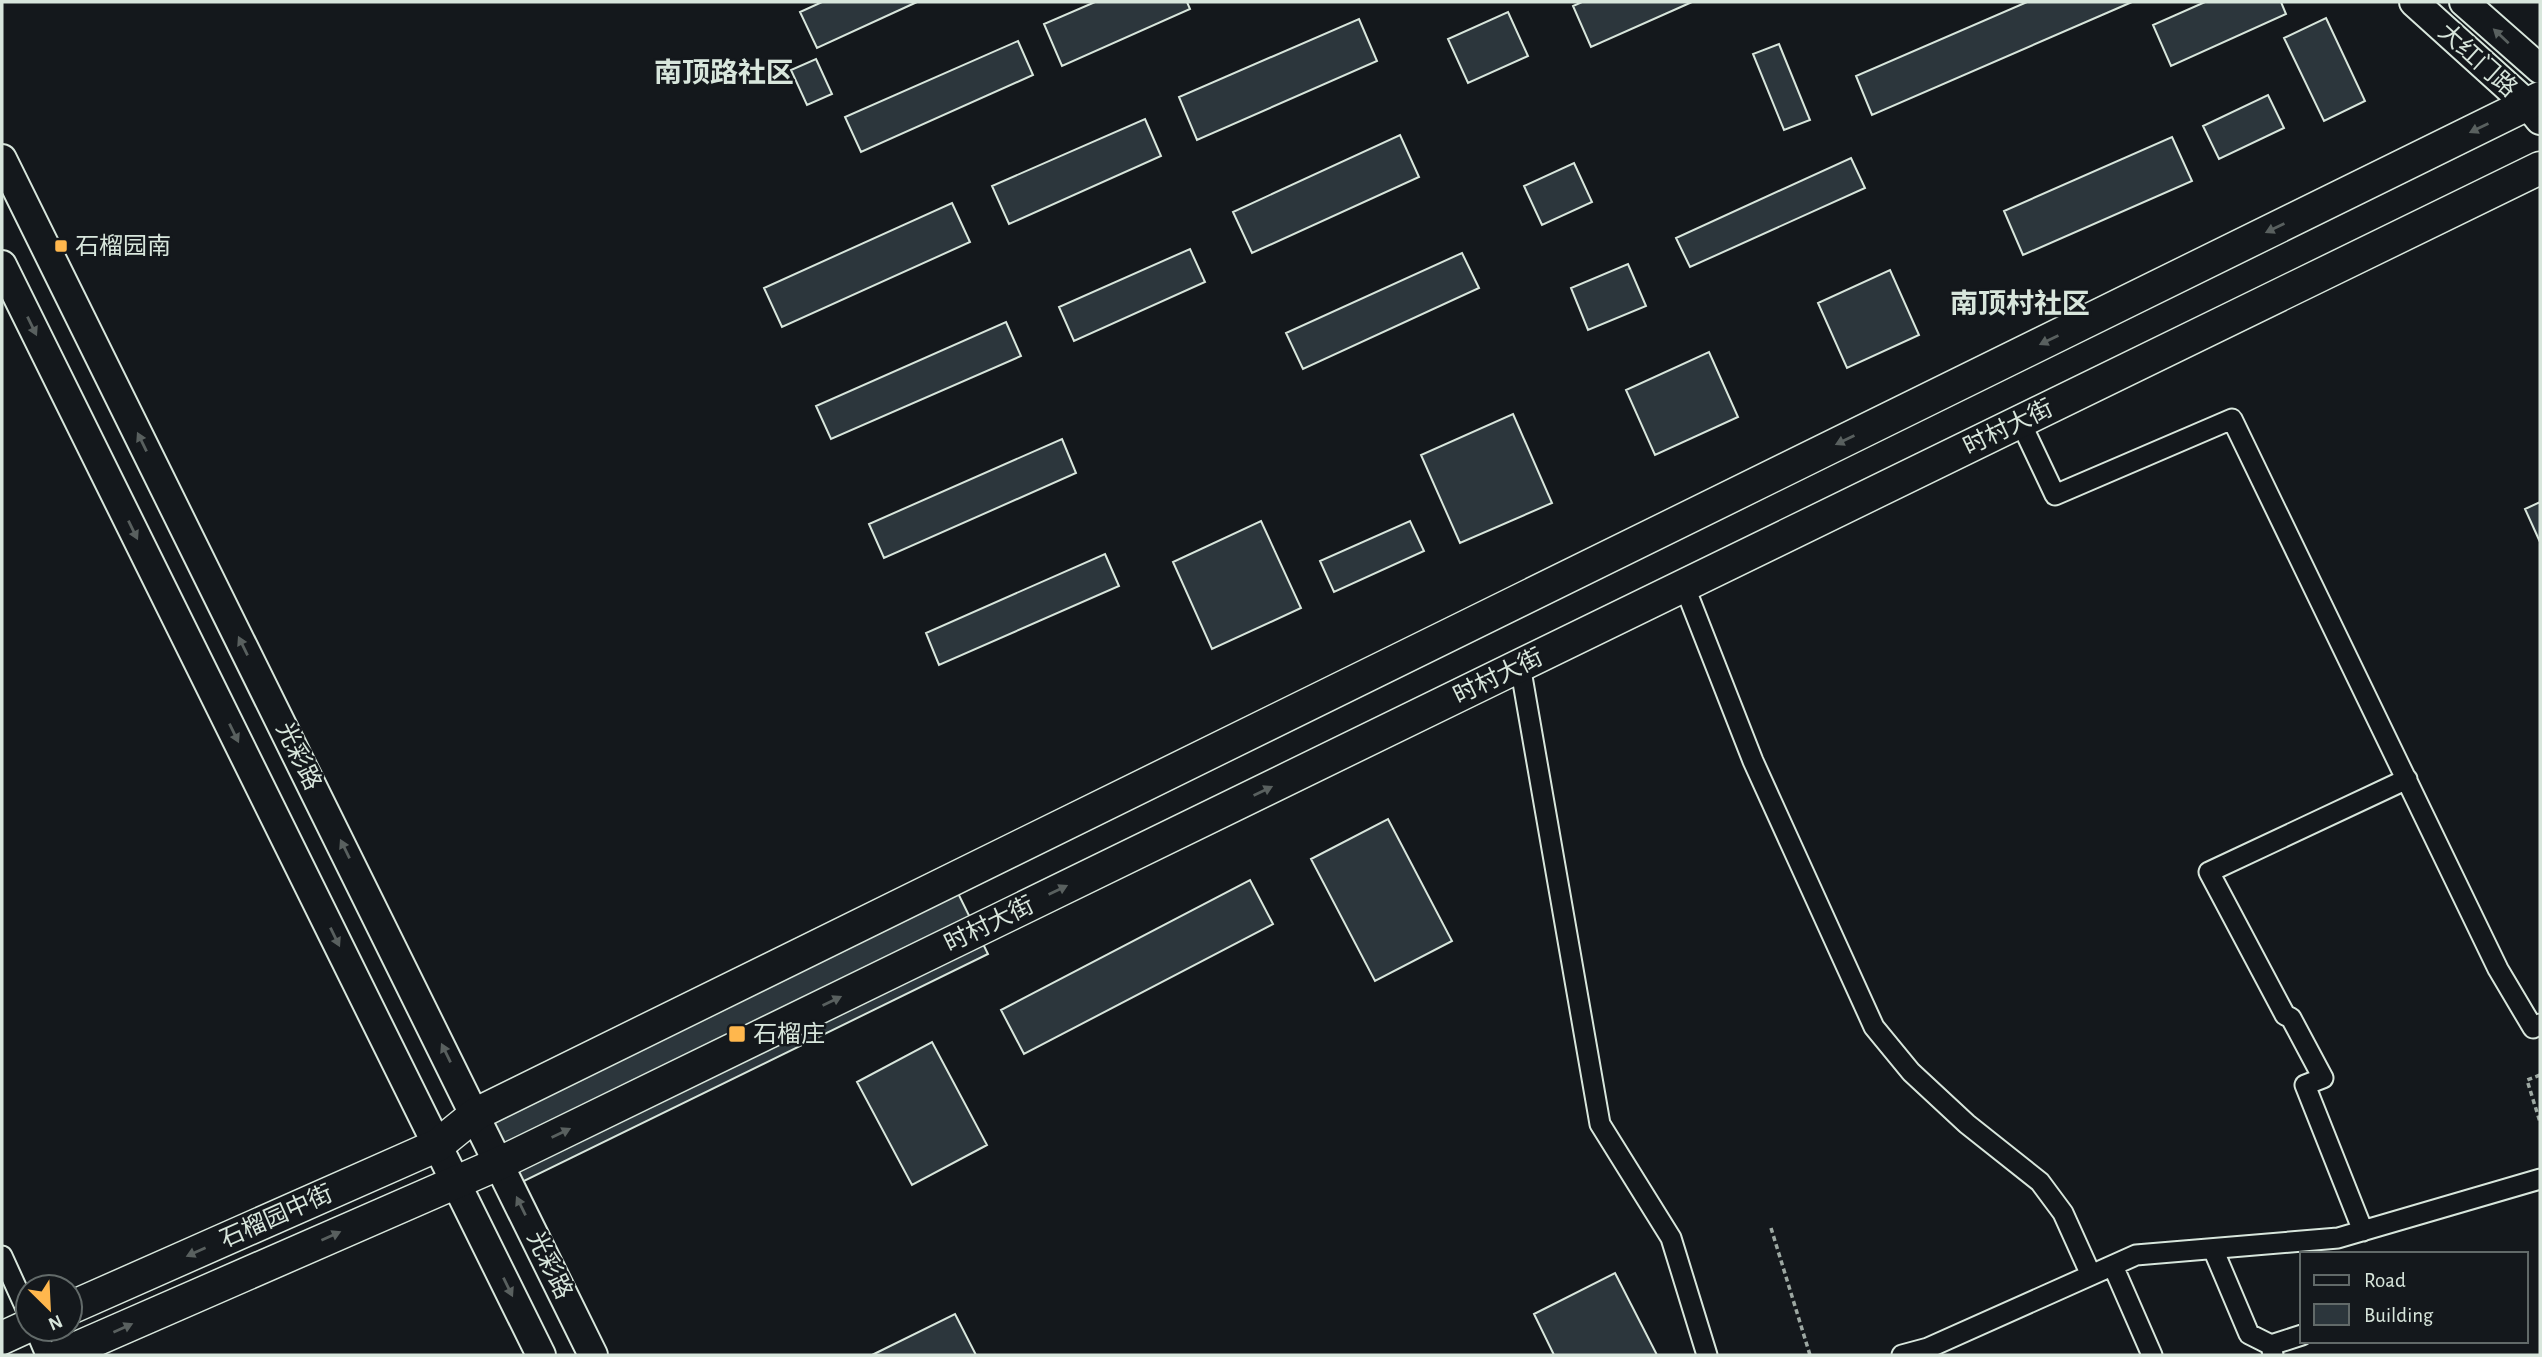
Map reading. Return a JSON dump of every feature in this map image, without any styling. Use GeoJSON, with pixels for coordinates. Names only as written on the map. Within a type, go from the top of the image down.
{"type":"FeatureCollection","features":[{"type":"Feature","properties":{"kind":"main road","name":"大红门路"},"geometry":{"type":"LineString","coordinates":[[2414,2],[2536,107]]}},
{"type":"Feature","properties":{"kind":"main road","name":"大红门路"},"geometry":{"type":"LineString","coordinates":[[2464,2],[2540,69]]}},
{"type":"Feature","properties":{"kind":"main road"},"geometry":{"type":"LineString","coordinates":[[476,1114],[2536,107]]}},
{"type":"Feature","properties":{"kind":"main road","name":"光彩路"},"geometry":{"type":"LineString","coordinates":[[2,159],[593,1355]]}},
{"type":"Feature","properties":{"kind":"main road","name":"时村大街"},"geometry":{"type":"LineString","coordinates":[[456,1182],[500,1163],[2540,168]]}},
{"type":"Feature","properties":{"kind":"main road","name":"光彩路"},"geometry":{"type":"LineString","coordinates":[[2,265],[541,1355]]}},
{"type":"Feature","properties":{"kind":"main road","name":"石榴园中街"},"geometry":{"type":"LineString","coordinates":[[84,1302],[438,1145],[476,1114]]}},
{"type":"Feature","properties":{"kind":"main road","name":"石榴园中街"},"geometry":{"type":"LineString","coordinates":[[61,1355],[456,1182]]}},
{"type":"Feature","properties":{"kind":"street"},"geometry":{"type":"LineString","coordinates":[[2021,421],[2054,495],[2232,419],[2498,969],[2533,1028],[2540,1024]]}},
{"type":"Feature","properties":{"kind":"street"},"geometry":{"type":"LineString","coordinates":[[1684,586],[1753,761],[1874,1027],[1911,1072],[1967,1124],[2040,1182],[2063,1213],[2091,1275]]}},
{"type":"Feature","properties":{"kind":"street"},"geometry":{"type":"LineString","coordinates":[[1520,665],[1600,1124],[1671,1238],[1707,1355]]}},
{"type":"Feature","properties":{"kind":"street"},"geometry":{"type":"LineString","coordinates":[[2363,1231],[2305,1086],[2323,1078],[2291,1018],[2285,1015],[2209,872],[2407,779]]}},
{"type":"Feature","properties":{"kind":"street"},"geometry":{"type":"LineString","coordinates":[[1902,1355],[1928,1348],[2136,1255],[2338,1238],[2540,1180]]}},
{"type":"Feature","properties":{"kind":"street"},"geometry":{"type":"LineString","coordinates":[[2213,1249],[2249,1334],[2272,1350],[2300,1336]]}},
{"type":"Feature","properties":{"kind":"street"},"geometry":{"type":"LineString","coordinates":[[2,1256],[14,1282]]}},
{"type":"Feature","properties":{"kind":"street"},"geometry":{"type":"LineString","coordinates":[[2113,1266],[2152,1355]]}},
{"type":"Feature","properties":{"kind":"path"},"geometry":{"type":"LineString","coordinates":[[2540,1075],[2527,1080],[2540,1122]]}},
{"type":"Feature","properties":{"kind":"path"},"geometry":{"type":"LineString","coordinates":[[1771,1228],[1810,1355]]}},
{"type":"Feature","properties":{"kind":"building"},"geometry":{"type":"Polygon","coordinates":[[[822,2],[917,2],[817,48],[800,12],[822,2]]]}},
{"type":"Feature","properties":{"kind":"building"},"geometry":{"type":"Polygon","coordinates":[[[1095,2],[1187,2],[1190,9],[1062,66],[1044,24],[1095,2]]]}},
{"type":"Feature","properties":{"kind":"building"},"geometry":{"type":"Polygon","coordinates":[[[1582,2],[1692,2],[1591,47],[1573,6],[1582,2]]]}},
{"type":"Feature","properties":{"kind":"building"},"geometry":{"type":"Polygon","coordinates":[[[2027,2],[2132,2],[1872,115],[1856,76],[2027,2]]]}},
{"type":"Feature","properties":{"kind":"building"},"geometry":{"type":"Polygon","coordinates":[[[2205,2],[2281,2],[2286,14],[2171,66],[2153,25],[2205,2]]]}},
{"type":"Feature","properties":{"kind":"building"},"geometry":{"type":"Polygon","coordinates":[[[1508,12],[1528,56],[1468,83],[1448,39],[1508,12]]]}},
{"type":"Feature","properties":{"kind":"building"},"geometry":{"type":"Polygon","coordinates":[[[2326,18],[2365,101],[2324,121],[2284,38],[2326,18]]]}},
{"type":"Feature","properties":{"kind":"building"},"geometry":{"type":"Polygon","coordinates":[[[1359,19],[1377,61],[1197,140],[1179,97],[1359,19]]]}},
{"type":"Feature","properties":{"kind":"building"},"geometry":{"type":"Polygon","coordinates":[[[1018,41],[1033,75],[861,152],[845,117],[1018,41]]]}},
{"type":"Feature","properties":{"kind":"building"},"geometry":{"type":"Polygon","coordinates":[[[1779,44],[1810,120],[1784,130],[1753,54],[1779,44]]]}},
{"type":"Feature","properties":{"kind":"building"},"geometry":{"type":"Polygon","coordinates":[[[816,59],[832,94],[807,105],[791,70],[816,59]]]}},
{"type":"Feature","properties":{"kind":"building"},"geometry":{"type":"Polygon","coordinates":[[[2268,95],[2284,128],[2219,159],[2203,126],[2268,95]]]}},
{"type":"Feature","properties":{"kind":"building"},"geometry":{"type":"Polygon","coordinates":[[[1145,119],[1161,156],[1009,224],[992,186],[1145,119]]]}},
{"type":"Feature","properties":{"kind":"building"},"geometry":{"type":"Polygon","coordinates":[[[1400,135],[1419,177],[1252,253],[1233,212],[1400,135]]]}},
{"type":"Feature","properties":{"kind":"building"},"geometry":{"type":"Polygon","coordinates":[[[2172,137],[2192,181],[2023,255],[2004,211],[2172,137]]]}},
{"type":"Feature","properties":{"kind":"building"},"geometry":{"type":"Polygon","coordinates":[[[1851,158],[1865,188],[1690,267],[1676,238],[1851,158]]]}},
{"type":"Feature","properties":{"kind":"building"},"geometry":{"type":"Polygon","coordinates":[[[1574,163],[1592,202],[1542,225],[1524,186],[1574,163]]]}},
{"type":"Feature","properties":{"kind":"building"},"geometry":{"type":"Polygon","coordinates":[[[952,203],[970,242],[782,327],[764,288],[952,203]]]}},
{"type":"Feature","properties":{"kind":"building"},"geometry":{"type":"Polygon","coordinates":[[[1190,249],[1205,282],[1074,341],[1059,307],[1190,249]]]}},
{"type":"Feature","properties":{"kind":"building"},"geometry":{"type":"Polygon","coordinates":[[[1462,253],[1479,288],[1303,369],[1286,333],[1462,253]]]}},
{"type":"Feature","properties":{"kind":"building"},"geometry":{"type":"Polygon","coordinates":[[[1628,264],[1646,306],[1588,330],[1571,288],[1628,264]]]}},
{"type":"Feature","properties":{"kind":"building"},"geometry":{"type":"Polygon","coordinates":[[[1890,270],[1919,335],[1847,368],[1818,303],[1890,270]]]}},
{"type":"Feature","properties":{"kind":"building"},"geometry":{"type":"Polygon","coordinates":[[[1006,322],[1021,356],[831,439],[816,406],[1006,322]]]}},
{"type":"Feature","properties":{"kind":"building"},"geometry":{"type":"Polygon","coordinates":[[[1709,352],[1738,417],[1655,455],[1626,390],[1709,352]]]}},
{"type":"Feature","properties":{"kind":"building"},"geometry":{"type":"Polygon","coordinates":[[[1513,414],[1552,503],[1460,543],[1421,455],[1513,414]]]}},
{"type":"Feature","properties":{"kind":"building"},"geometry":{"type":"Polygon","coordinates":[[[1062,439],[1076,473],[884,558],[869,524],[1062,439]]]}},
{"type":"Feature","properties":{"kind":"building"},"geometry":{"type":"Polygon","coordinates":[[[2540,502],[2540,542],[2525,509],[2540,502]]]}},
{"type":"Feature","properties":{"kind":"building"},"geometry":{"type":"Polygon","coordinates":[[[1261,521],[1301,608],[1212,649],[1173,562],[1261,521]]]}},
{"type":"Feature","properties":{"kind":"building"},"geometry":{"type":"Polygon","coordinates":[[[1410,521],[1424,551],[1334,592],[1320,561],[1410,521]]]}},
{"type":"Feature","properties":{"kind":"building"},"geometry":{"type":"Polygon","coordinates":[[[1105,554],[1119,586],[939,665],[926,633],[1105,554]]]}},
{"type":"Feature","properties":{"kind":"building"},"geometry":{"type":"Polygon","coordinates":[[[1388,819],[1452,941],[1375,981],[1311,859],[1388,819]]]}},
{"type":"Feature","properties":{"kind":"building"},"geometry":{"type":"Polygon","coordinates":[[[950,877],[988,954],[520,1183],[482,1106],[950,877]]]}},
{"type":"Feature","properties":{"kind":"building"},"geometry":{"type":"Polygon","coordinates":[[[1250,880],[1273,924],[1024,1054],[1001,1010],[1250,880]]]}},
{"type":"Feature","properties":{"kind":"building"},"geometry":{"type":"Polygon","coordinates":[[[932,1042],[987,1145],[912,1185],[857,1082],[932,1042]]]}},
{"type":"Feature","properties":{"kind":"building"},"geometry":{"type":"Polygon","coordinates":[[[1615,1273],[1657,1355],[1554,1355],[1534,1314],[1615,1273]]]}},
{"type":"Feature","properties":{"kind":"building"},"geometry":{"type":"Polygon","coordinates":[[[955,1314],[976,1355],[872,1355],[955,1314]]]}},
{"type":"Feature","properties":{"kind":"place","name":"石榴园南"},"geometry":{"type":"Point","coordinates":[61,246]}},
{"type":"Feature","properties":{"kind":"place","name":"石榴庄"},"geometry":{"type":"Point","coordinates":[737,1034]}},
{"type":"Feature","properties":{"kind":"district","name":"南顶路社区"},"geometry":{"type":"Point","coordinates":[724,72]}},
{"type":"Feature","properties":{"kind":"district","name":"南顶村社区"},"geometry":{"type":"Point","coordinates":[2020,303]}}]}
